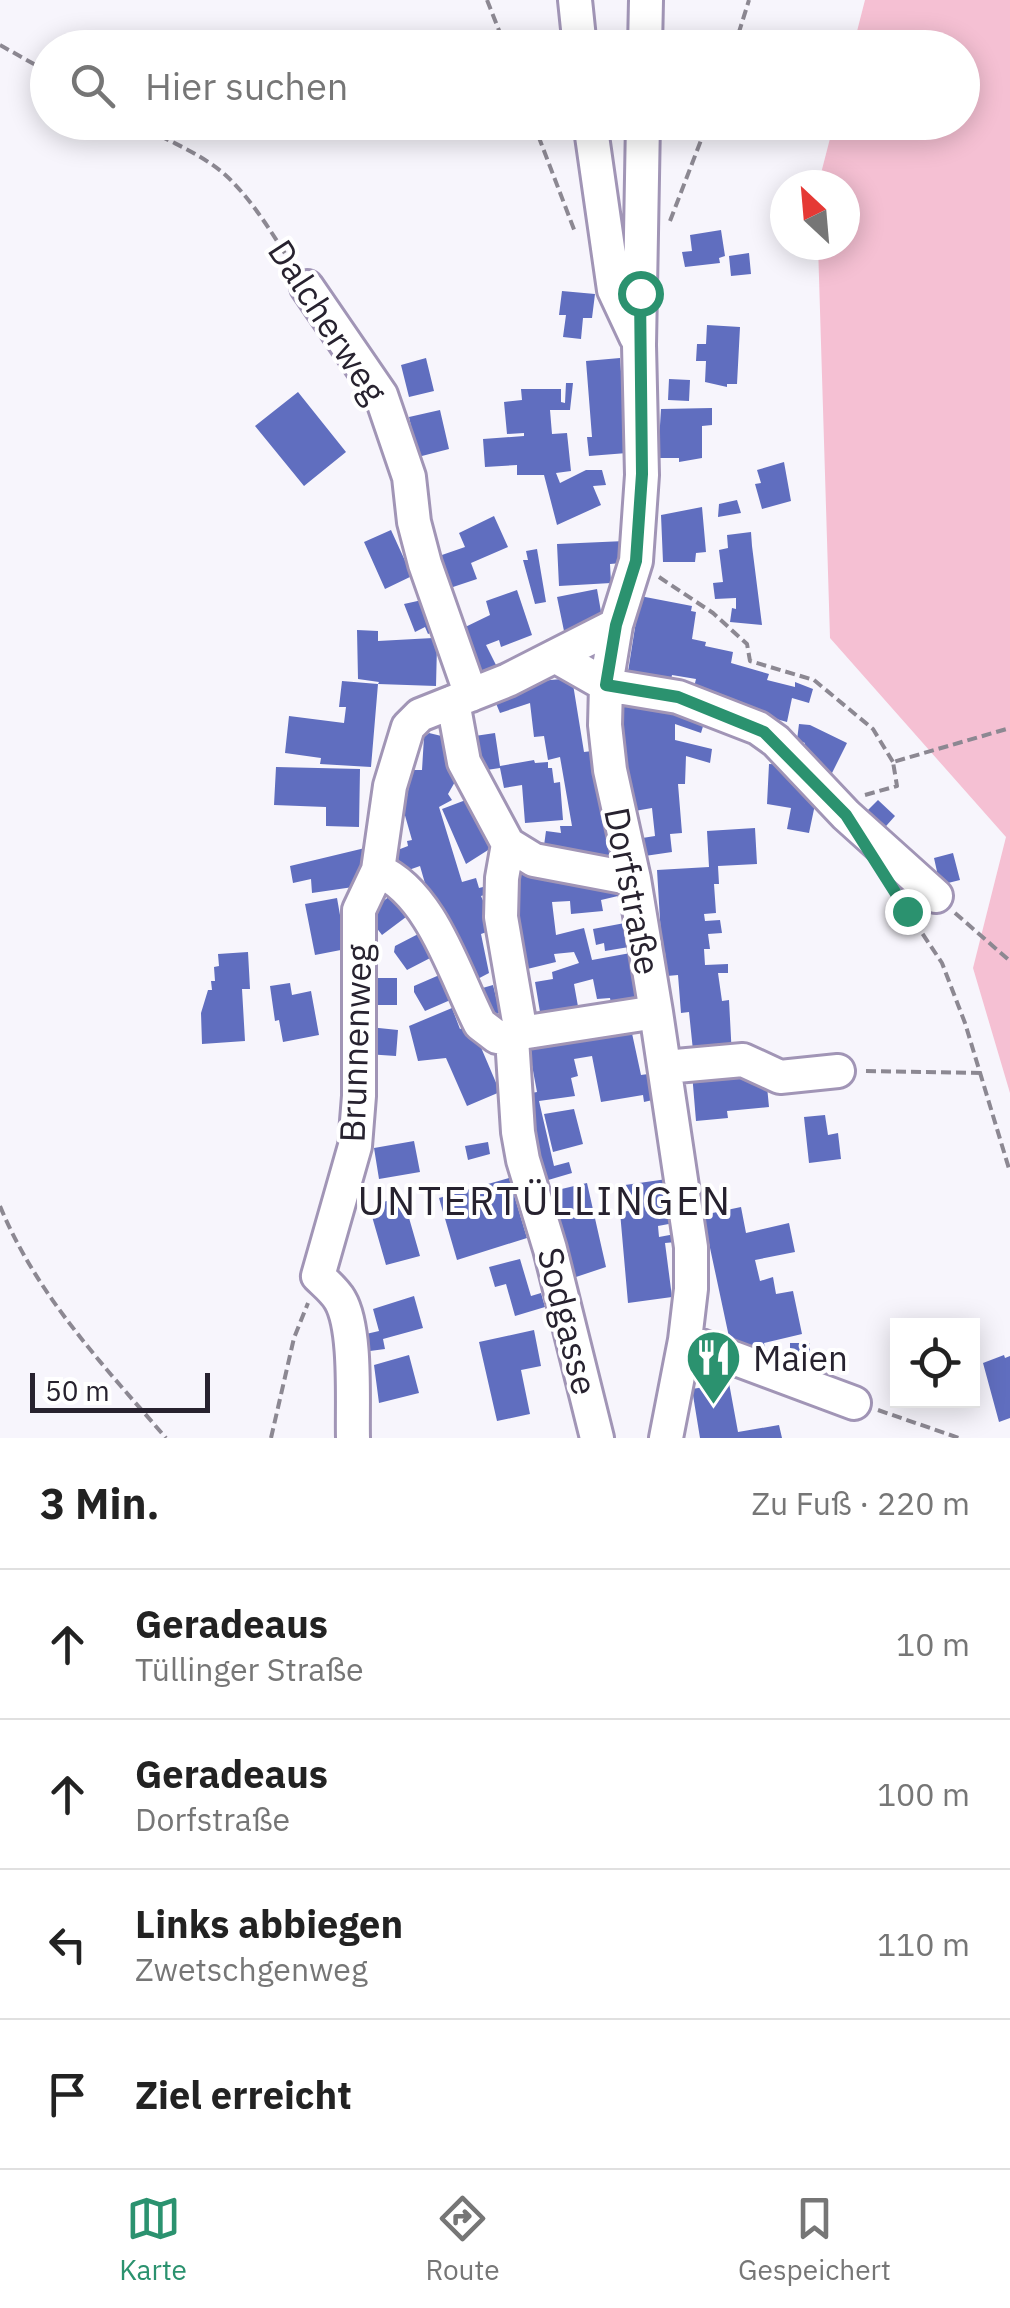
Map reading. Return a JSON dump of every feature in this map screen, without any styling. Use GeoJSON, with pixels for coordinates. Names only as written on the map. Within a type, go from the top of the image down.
{"type":"FeatureCollection","features":[{"type":"Feature","properties":{"kind":"street"},"geometry":{"type":"LineString","coordinates":[[575,0],[578,30]]}},
{"type":"Feature","properties":{"kind":"street"},"geometry":{"type":"LineString","coordinates":[[645,30],[646,0]]}},
{"type":"Feature","properties":{"kind":"street"},"geometry":{"type":"LineString","coordinates":[[593,140],[614,290],[639,345]]}},
{"type":"Feature","properties":{"kind":"street","name":"Dorfstraße"},"geometry":{"type":"LineString","coordinates":[[643,140],[639,345],[642,474],[636,561],[616,625],[604,725],[634,879],[691,1246],[685,1340],[666,1438]]}},
{"type":"Feature","properties":{"kind":"street","name":"Dalcherweg"},"geometry":{"type":"LineString","coordinates":[[307,287],[358,358],[387,408],[409,477],[414,522],[462,698]]}},
{"type":"Feature","properties":{"kind":"street","name":"Brunnenweg"},"geometry":{"type":"LineString","coordinates":[[318,1276],[355,1146],[359,1096],[359,910],[378,870],[390,786],[408,727],[420,715],[556,656],[616,625]]}},
{"type":"Feature","properties":{"kind":"street"},"geometry":{"type":"LineString","coordinates":[[556,656],[606,685],[678,697],[758,728],[936,896]]}},
{"type":"Feature","properties":{"kind":"street"},"geometry":{"type":"LineString","coordinates":[[462,698],[464,762],[508,844],[534,860],[634,879]]}},
{"type":"Feature","properties":{"kind":"street","name":"Sodgasse"},"geometry":{"type":"LineString","coordinates":[[508,844],[502,878],[502,917],[517,1036],[518,1132],[597,1438]]}},
{"type":"Feature","properties":{"kind":"street"},"geometry":{"type":"LineString","coordinates":[[378,870],[398,881],[419,902],[480,1024],[497,1037],[656,1012]]}},
{"type":"Feature","properties":{"kind":"street"},"geometry":{"type":"LineString","coordinates":[[665,1067],[744,1060],[780,1078],[838,1071]]}},
{"type":"Feature","properties":{"kind":"street"},"geometry":{"type":"LineString","coordinates":[[318,1276],[340,1300],[348,1326],[352,1438]]}},
{"type":"Feature","properties":{"kind":"street"},"geometry":{"type":"LineString","coordinates":[[685,1340],[854,1402]]}},
{"type":"Feature","properties":{"kind":"path"},"geometry":{"type":"LineString","coordinates":[[487,0],[499,30]]}},
{"type":"Feature","properties":{"kind":"path"},"geometry":{"type":"LineString","coordinates":[[740,30],[749,0]]}},
{"type":"Feature","properties":{"kind":"path"},"geometry":{"type":"LineString","coordinates":[[0,44],[30,62]]}},
{"type":"Feature","properties":{"kind":"path","name":"Dalcherweg"},"geometry":{"type":"LineString","coordinates":[[168,140],[222,172],[274,236],[307,287]]}},
{"type":"Feature","properties":{"kind":"path"},"geometry":{"type":"LineString","coordinates":[[540,140],[575,232]]}},
{"type":"Feature","properties":{"kind":"path"},"geometry":{"type":"LineString","coordinates":[[669,223],[701,140]]}},
{"type":"Feature","properties":{"kind":"path"},"geometry":{"type":"LineString","coordinates":[[636,561],[713,613],[747,644],[750,661],[814,680],[873,729],[893,762],[897,786],[862,796],[846,815]]}},
{"type":"Feature","properties":{"kind":"path"},"geometry":{"type":"LineString","coordinates":[[893,762],[1010,728]]}},
{"type":"Feature","properties":{"kind":"path"},"geometry":{"type":"LineString","coordinates":[[898,896],[942,963],[981,1073],[1010,1172]]}},
{"type":"Feature","properties":{"kind":"path"},"geometry":{"type":"LineString","coordinates":[[936,896],[1010,961]]}},
{"type":"Feature","properties":{"kind":"path"},"geometry":{"type":"LineString","coordinates":[[838,1071],[981,1073]]}},
{"type":"Feature","properties":{"kind":"path"},"geometry":{"type":"LineString","coordinates":[[0,1206],[48,1294],[73,1330],[166,1438]]}},
{"type":"Feature","properties":{"kind":"path"},"geometry":{"type":"LineString","coordinates":[[270,1438],[294,1338],[318,1276]]}},
{"type":"Feature","properties":{"kind":"path"},"geometry":{"type":"LineString","coordinates":[[854,1402],[959,1438]]}},
{"type":"Feature","properties":{"kind":"shaded area"},"geometry":{"type":"Polygon","coordinates":[[[865,0],[1010,0],[1010,1093],[973,968],[1006,837],[830,638],[818,260],[860,260],[860,170],[822,170],[830,140],[980,140],[980,30],[857,30],[865,0]]]}},
{"type":"Feature","properties":{"kind":"building"},"geometry":{"type":"Polygon","coordinates":[[[721,230],[725,256],[719,258],[720,263],[685,267],[682,252],[692,251],[690,235],[721,230]]]}},
{"type":"Feature","properties":{"kind":"building"},"geometry":{"type":"Polygon","coordinates":[[[749,253],[751,274],[731,276],[729,256],[749,253]]]}},
{"type":"Feature","properties":{"kind":"building"},"geometry":{"type":"Polygon","coordinates":[[[562,291],[595,294],[592,318],[583,318],[581,339],[563,337],[566,315],[559,315],[562,291]]]}},
{"type":"Feature","properties":{"kind":"building"},"geometry":{"type":"Polygon","coordinates":[[[707,325],[740,327],[737,384],[727,387],[705,382],[706,361],[696,361],[697,344],[706,344],[707,325]]]}},
{"type":"Feature","properties":{"kind":"building"},"geometry":{"type":"Polygon","coordinates":[[[426,358],[434,391],[409,397],[401,365],[426,358]]]}},
{"type":"Feature","properties":{"kind":"building"},"geometry":{"type":"Polygon","coordinates":[[[620,358],[627,453],[589,456],[587,437],[592,437],[586,361],[620,358]]]}},
{"type":"Feature","properties":{"kind":"building"},"geometry":{"type":"Polygon","coordinates":[[[669,379],[690,380],[689,401],[668,400],[669,379]]]}},
{"type":"Feature","properties":{"kind":"building"},"geometry":{"type":"Polygon","coordinates":[[[566,383],[573,383],[570,410],[550,410],[552,434],[567,433],[571,471],[556,473],[560,483],[586,470],[602,470],[606,485],[593,486],[601,505],[557,525],[544,475],[517,475],[517,465],[485,467],[483,439],[524,436],[507,434],[504,402],[522,400],[521,389],[561,389],[561,402],[565,403],[566,383]]]}},
{"type":"Feature","properties":{"kind":"building"},"geometry":{"type":"Polygon","coordinates":[[[298,392],[346,452],[304,486],[255,426],[298,392]]]}},
{"type":"Feature","properties":{"kind":"building"},"geometry":{"type":"Polygon","coordinates":[[[712,408],[712,425],[702,426],[702,458],[679,462],[679,458],[658,458],[661,409],[712,408]]]}},
{"type":"Feature","properties":{"kind":"building"},"geometry":{"type":"Polygon","coordinates":[[[440,410],[449,449],[418,457],[409,417],[440,410]]]}},
{"type":"Feature","properties":{"kind":"building"},"geometry":{"type":"Polygon","coordinates":[[[784,462],[791,501],[762,509],[755,484],[761,483],[757,470],[784,462]]]}},
{"type":"Feature","properties":{"kind":"building"},"geometry":{"type":"Polygon","coordinates":[[[737,500],[741,513],[718,517],[719,504],[737,500]]]}},
{"type":"Feature","properties":{"kind":"building"},"geometry":{"type":"Polygon","coordinates":[[[702,507],[706,552],[696,553],[695,562],[663,562],[661,515],[702,507]]]}},
{"type":"Feature","properties":{"kind":"building"},"geometry":{"type":"Polygon","coordinates":[[[494,516],[508,547],[471,563],[477,579],[450,588],[439,556],[465,547],[459,533],[494,516]]]}},
{"type":"Feature","properties":{"kind":"building"},"geometry":{"type":"Polygon","coordinates":[[[391,530],[412,576],[385,589],[364,542],[391,530]]]}},
{"type":"Feature","properties":{"kind":"building"},"geometry":{"type":"Polygon","coordinates":[[[751,532],[762,625],[730,622],[736,598],[715,599],[713,583],[723,582],[719,550],[728,548],[727,535],[751,532]]]}},
{"type":"Feature","properties":{"kind":"building"},"geometry":{"type":"Polygon","coordinates":[[[625,541],[622,563],[610,564],[611,583],[559,586],[557,544],[625,541]]]}},
{"type":"Feature","properties":{"kind":"building"},"geometry":{"type":"Polygon","coordinates":[[[537,549],[546,602],[535,604],[523,560],[528,560],[526,551],[537,549]]]}},
{"type":"Feature","properties":{"kind":"building"},"geometry":{"type":"Polygon","coordinates":[[[597,589],[603,623],[564,631],[557,597],[597,589]]]}},
{"type":"Feature","properties":{"kind":"building"},"geometry":{"type":"Polygon","coordinates":[[[517,590],[532,635],[501,647],[499,640],[486,645],[499,671],[478,682],[457,631],[490,615],[486,601],[517,590]]]}},
{"type":"Feature","properties":{"kind":"building"},"geometry":{"type":"Polygon","coordinates":[[[640,596],[692,606],[691,611],[696,612],[692,639],[733,652],[731,663],[769,674],[767,680],[795,687],[795,682],[813,689],[809,703],[792,698],[787,722],[692,695],[696,679],[672,675],[670,685],[627,678],[640,596]]]}},
{"type":"Feature","properties":{"kind":"building"},"geometry":{"type":"Polygon","coordinates":[[[431,598],[443,628],[428,634],[425,627],[415,632],[404,604],[431,598]]]}},
{"type":"Feature","properties":{"kind":"building"},"geometry":{"type":"Polygon","coordinates":[[[357,630],[378,631],[378,641],[433,638],[437,645],[436,686],[378,684],[358,679],[357,630]]]}},
{"type":"Feature","properties":{"kind":"building"},"geometry":{"type":"Polygon","coordinates":[[[572,678],[584,752],[592,751],[594,774],[598,773],[610,826],[613,869],[543,853],[546,831],[561,833],[560,826],[572,826],[560,757],[548,760],[544,736],[534,737],[530,703],[500,713],[492,694],[540,681],[572,678]]]}},
{"type":"Feature","properties":{"kind":"building"},"geometry":{"type":"Polygon","coordinates":[[[342,681],[378,684],[371,767],[320,764],[321,758],[285,753],[289,716],[344,723],[346,707],[339,707],[342,681]]]}},
{"type":"Feature","properties":{"kind":"building"},"geometry":{"type":"Polygon","coordinates":[[[624,694],[704,723],[701,733],[675,724],[675,740],[712,749],[710,763],[686,756],[685,784],[678,784],[682,833],[670,834],[672,852],[638,857],[636,839],[655,836],[652,808],[629,812],[622,721],[624,694]]]}},
{"type":"Feature","properties":{"kind":"building"},"geometry":{"type":"Polygon","coordinates":[[[799,724],[810,725],[847,743],[830,777],[799,757],[805,743],[797,740],[799,724]]]}},
{"type":"Feature","properties":{"kind":"building"},"geometry":{"type":"Polygon","coordinates":[[[429,733],[454,739],[456,780],[448,794],[452,800],[439,807],[462,882],[476,878],[479,888],[491,885],[494,892],[481,896],[495,929],[481,934],[489,973],[470,983],[433,911],[420,866],[403,872],[395,851],[412,840],[404,812],[412,770],[422,770],[424,737],[429,733]]]}},
{"type":"Feature","properties":{"kind":"building"},"geometry":{"type":"Polygon","coordinates":[[[495,733],[500,766],[534,760],[548,762],[554,783],[560,782],[563,820],[525,823],[522,785],[504,788],[500,768],[473,772],[468,737],[495,733]]]}},
{"type":"Feature","properties":{"kind":"building"},"geometry":{"type":"Polygon","coordinates":[[[769,764],[795,765],[794,787],[817,795],[809,833],[787,829],[791,808],[767,804],[769,764]]]}},
{"type":"Feature","properties":{"kind":"building"},"geometry":{"type":"Polygon","coordinates":[[[276,767],[360,769],[359,827],[326,826],[326,807],[274,805],[276,767]]]}},
{"type":"Feature","properties":{"kind":"building"},"geometry":{"type":"Polygon","coordinates":[[[471,798],[496,845],[466,864],[442,809],[471,798]]]}},
{"type":"Feature","properties":{"kind":"building"},"geometry":{"type":"Polygon","coordinates":[[[878,800],[895,816],[879,834],[861,817],[878,800]]]}},
{"type":"Feature","properties":{"kind":"building"},"geometry":{"type":"Polygon","coordinates":[[[755,828],[757,864],[718,866],[719,884],[714,884],[716,913],[704,914],[705,921],[720,920],[722,933],[708,934],[710,949],[704,949],[705,965],[728,964],[728,973],[718,973],[722,1001],[729,1000],[732,1057],[694,1060],[689,1012],[681,1013],[678,975],[667,976],[665,952],[662,953],[657,870],[709,867],[707,831],[755,828]]]}},
{"type":"Feature","properties":{"kind":"building"},"geometry":{"type":"Polygon","coordinates":[[[365,848],[360,886],[312,893],[311,879],[293,883],[290,866],[365,848]]]}},
{"type":"Feature","properties":{"kind":"building"},"geometry":{"type":"Polygon","coordinates":[[[953,853],[960,880],[940,885],[934,858],[953,853]]]}},
{"type":"Feature","properties":{"kind":"building"},"geometry":{"type":"Polygon","coordinates":[[[512,867],[617,882],[618,896],[601,900],[603,911],[571,914],[570,901],[552,902],[556,935],[584,928],[592,960],[636,952],[645,1002],[612,1009],[610,998],[597,999],[593,979],[574,984],[579,1012],[541,1018],[535,982],[553,979],[552,972],[579,963],[574,952],[554,954],[556,962],[519,971],[510,907],[520,906],[512,867]]]}},
{"type":"Feature","properties":{"kind":"building"},"geometry":{"type":"Polygon","coordinates":[[[390,896],[406,917],[382,935],[366,914],[390,896]]]}},
{"type":"Feature","properties":{"kind":"building"},"geometry":{"type":"Polygon","coordinates":[[[337,898],[346,949],[315,955],[305,904],[337,898]]]}},
{"type":"Feature","properties":{"kind":"building"},"geometry":{"type":"Polygon","coordinates":[[[630,922],[635,946],[605,951],[604,943],[596,945],[593,929],[630,922]]]}},
{"type":"Feature","properties":{"kind":"building"},"geometry":{"type":"Polygon","coordinates":[[[424,931],[436,955],[407,970],[394,952],[395,946],[424,931]]]}},
{"type":"Feature","properties":{"kind":"building"},"geometry":{"type":"Polygon","coordinates":[[[248,952],[250,989],[242,989],[245,1041],[202,1044],[201,1013],[208,990],[212,990],[211,981],[215,981],[218,954],[248,952]]]}},
{"type":"Feature","properties":{"kind":"building"},"geometry":{"type":"Polygon","coordinates":[[[444,973],[455,998],[425,1011],[414,986],[444,973]]]}},
{"type":"Feature","properties":{"kind":"building"},"geometry":{"type":"Polygon","coordinates":[[[367,978],[397,978],[397,1005],[366,1005],[367,978]]]}},
{"type":"Feature","properties":{"kind":"building"},"geometry":{"type":"Polygon","coordinates":[[[290,983],[292,995],[311,991],[319,1035],[283,1042],[279,1020],[275,1021],[270,986],[290,983]]]}},
{"type":"Feature","properties":{"kind":"building"},"geometry":{"type":"Polygon","coordinates":[[[493,985],[500,1013],[486,1017],[479,989],[493,985]]]}},
{"type":"Feature","properties":{"kind":"building"},"geometry":{"type":"Polygon","coordinates":[[[452,1008],[460,1029],[471,1024],[500,1092],[467,1106],[446,1058],[418,1061],[409,1026],[452,1008]]]}},
{"type":"Feature","properties":{"kind":"building"},"geometry":{"type":"Polygon","coordinates":[[[630,1024],[641,1075],[655,1073],[661,1098],[644,1102],[643,1095],[601,1102],[592,1056],[574,1059],[578,1076],[571,1078],[575,1096],[539,1101],[554,1166],[569,1162],[572,1173],[538,1183],[526,1094],[537,1092],[528,1044],[630,1024]]]}},
{"type":"Feature","properties":{"kind":"building"},"geometry":{"type":"Polygon","coordinates":[[[369,1027],[398,1030],[396,1056],[366,1054],[369,1027]]]}},
{"type":"Feature","properties":{"kind":"building"},"geometry":{"type":"Polygon","coordinates":[[[692,1073],[766,1076],[769,1107],[727,1111],[728,1118],[696,1121],[692,1073]]]}},
{"type":"Feature","properties":{"kind":"building"},"geometry":{"type":"Polygon","coordinates":[[[574,1109],[583,1144],[553,1152],[544,1114],[574,1109]]]}},
{"type":"Feature","properties":{"kind":"building"},"geometry":{"type":"Polygon","coordinates":[[[825,1115],[828,1135],[838,1133],[841,1159],[809,1163],[804,1117],[825,1115]]]}},
{"type":"Feature","properties":{"kind":"building"},"geometry":{"type":"Polygon","coordinates":[[[414,1141],[420,1172],[379,1179],[374,1148],[414,1141]]]}},
{"type":"Feature","properties":{"kind":"building"},"geometry":{"type":"Polygon","coordinates":[[[488,1142],[490,1154],[468,1160],[465,1146],[488,1142]]]}},
{"type":"Feature","properties":{"kind":"building"},"geometry":{"type":"Polygon","coordinates":[[[509,1178],[527,1238],[457,1260],[439,1198],[509,1178]]]}},
{"type":"Feature","properties":{"kind":"building"},"geometry":{"type":"Polygon","coordinates":[[[667,1179],[674,1223],[658,1226],[659,1237],[675,1234],[676,1242],[665,1243],[672,1297],[628,1303],[620,1212],[628,1211],[627,1206],[621,1208],[618,1186],[667,1179]]]}},
{"type":"Feature","properties":{"kind":"building"},"geometry":{"type":"Polygon","coordinates":[[[587,1183],[606,1267],[573,1278],[553,1191],[587,1183]]]}},
{"type":"Feature","properties":{"kind":"building"},"geometry":{"type":"Polygon","coordinates":[[[390,1200],[392,1208],[405,1204],[420,1256],[386,1265],[371,1213],[379,1211],[377,1204],[390,1200]]]}},
{"type":"Feature","properties":{"kind":"building"},"geometry":{"type":"Polygon","coordinates":[[[741,1207],[746,1233],[789,1223],[795,1252],[755,1260],[760,1281],[773,1277],[776,1294],[793,1291],[802,1334],[764,1343],[765,1348],[751,1352],[750,1347],[732,1351],[703,1215],[741,1207]]]}},
{"type":"Feature","properties":{"kind":"building"},"geometry":{"type":"Polygon","coordinates":[[[520,1259],[531,1296],[541,1293],[545,1307],[515,1316],[506,1284],[495,1287],[489,1267],[520,1259]]]}},
{"type":"Feature","properties":{"kind":"building"},"geometry":{"type":"Polygon","coordinates":[[[414,1296],[423,1328],[383,1339],[385,1349],[355,1353],[366,1334],[379,1331],[373,1309],[414,1296]]]}},
{"type":"Feature","properties":{"kind":"building"},"geometry":{"type":"Polygon","coordinates":[[[534,1330],[541,1366],[521,1370],[530,1414],[497,1421],[479,1342],[534,1330]]]}},
{"type":"Feature","properties":{"kind":"building"},"geometry":{"type":"Polygon","coordinates":[[[790,1343],[810,1343],[810,1363],[790,1364],[790,1343]]]}},
{"type":"Feature","properties":{"kind":"building"},"geometry":{"type":"Polygon","coordinates":[[[409,1355],[419,1393],[379,1403],[374,1365],[409,1355]]]}},
{"type":"Feature","properties":{"kind":"building"},"geometry":{"type":"Polygon","coordinates":[[[1010,1356],[1010,1418],[999,1422],[983,1363],[1010,1356]]]}},
{"type":"Feature","properties":{"kind":"building","name":"Maien"},"geometry":{"type":"Polygon","coordinates":[[[729,1383],[738,1432],[779,1425],[782,1438],[700,1438],[692,1389],[729,1383]]]}},
{"type":"Feature","properties":{"kind":"place","name":"Maien"},"geometry":{"type":"Point","coordinates":[714,1407]}},
{"type":"Feature","properties":{"kind":"district","name":"UNTERTÜLLINGEN"},"geometry":{"type":"Point","coordinates":[545,1200]}},
{"type":"Feature","properties":{"kind":"route"},"geometry":{"type":"LineString","coordinates":[[640,293],[642,474],[636,561],[616,625],[606,685],[678,697],[758,728],[776,741],[846,815],[907,911]]}}]}
